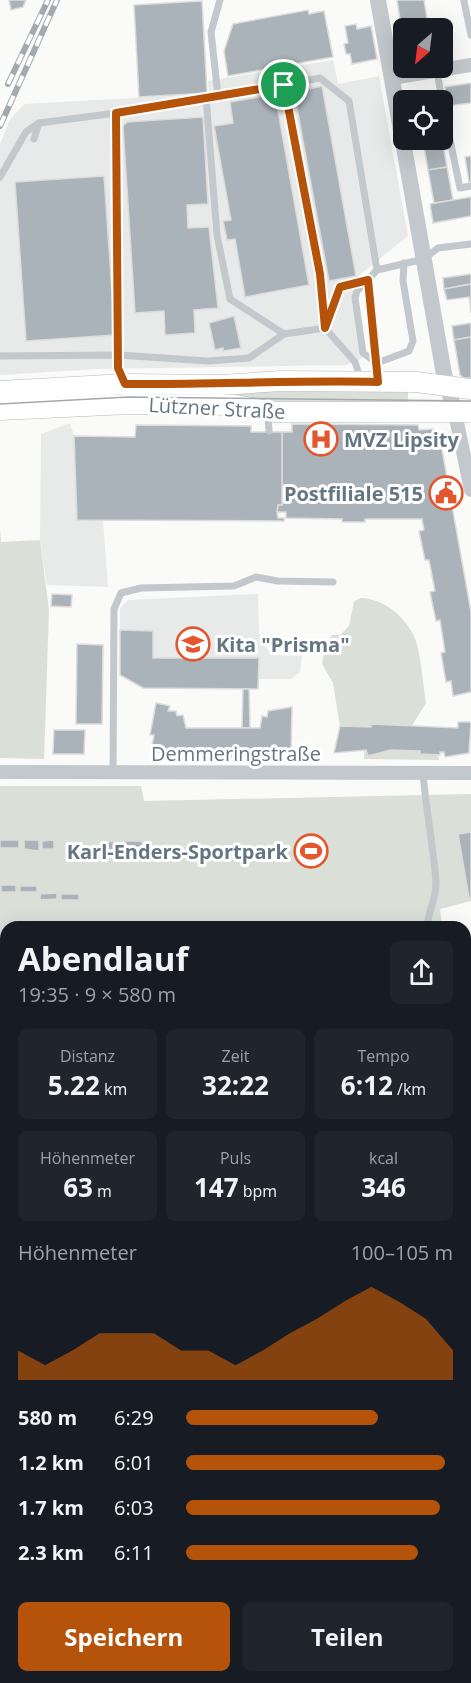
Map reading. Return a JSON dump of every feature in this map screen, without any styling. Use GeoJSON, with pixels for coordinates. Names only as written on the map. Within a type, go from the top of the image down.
{"type":"FeatureCollection","features":[{"type":"Feature","properties":{"kind":"main road","name":"Lützner Straße"},"geometry":{"type":"LineString","coordinates":[[0,410],[127,394],[264,381],[372,376],[471,389]]}},
{"type":"Feature","properties":{"kind":"main road","name":"Lützner Straße"},"geometry":{"type":"LineString","coordinates":[[0,391],[127,394],[236,405],[268,411],[463,412]]}},
{"type":"Feature","properties":{"kind":"street"},"geometry":{"type":"LineString","coordinates":[[378,0],[447,387],[463,412],[471,490]]}},
{"type":"Feature","properties":{"kind":"street"},"geometry":{"type":"LineString","coordinates":[[453,68],[471,65]]}},
{"type":"Feature","properties":{"kind":"street","name":"Demmeringstraße"},"geometry":{"type":"LineString","coordinates":[[0,772],[471,772]]}},
{"type":"Feature","properties":{"kind":"lane"},"geometry":{"type":"LineString","coordinates":[[218,96],[211,32],[220,0]]}},
{"type":"Feature","properties":{"kind":"lane"},"geometry":{"type":"LineString","coordinates":[[464,1],[471,34]]}},
{"type":"Feature","properties":{"kind":"lane"},"geometry":{"type":"LineString","coordinates":[[0,177],[26,132],[39,123],[116,113],[320,78],[349,101],[376,270]]}},
{"type":"Feature","properties":{"kind":"lane"},"geometry":{"type":"LineString","coordinates":[[284,85],[320,274],[325,328],[355,362],[372,376]]}},
{"type":"Feature","properties":{"kind":"lane"},"geometry":{"type":"LineString","coordinates":[[206,98],[217,234],[230,299],[284,334]]}},
{"type":"Feature","properties":{"kind":"lane"},"geometry":{"type":"LineString","coordinates":[[116,113],[118,368],[127,394]]}},
{"type":"Feature","properties":{"kind":"lane"},"geometry":{"type":"LineString","coordinates":[[34,139],[39,123]]}},
{"type":"Feature","properties":{"kind":"lane"},"geometry":{"type":"LineString","coordinates":[[452,150],[460,188],[471,186]]}},
{"type":"Feature","properties":{"kind":"lane"},"geometry":{"type":"LineString","coordinates":[[372,376],[363,353],[355,298],[357,291],[376,270],[424,259],[438,248],[471,244]]}},
{"type":"Feature","properties":{"kind":"lane"},"geometry":{"type":"LineString","coordinates":[[372,376],[409,351],[413,341],[404,280],[404,263]]}},
{"type":"Feature","properties":{"kind":"lane"},"geometry":{"type":"LineString","coordinates":[[325,328],[340,287],[368,280]]}},
{"type":"Feature","properties":{"kind":"lane"},"geometry":{"type":"LineString","coordinates":[[368,280],[372,376]]}},
{"type":"Feature","properties":{"kind":"lane"},"geometry":{"type":"LineString","coordinates":[[0,356],[118,355],[208,362],[249,358],[284,334],[325,328]]}},
{"type":"Feature","properties":{"kind":"lane"},"geometry":{"type":"LineString","coordinates":[[268,411],[268,431]]}},
{"type":"Feature","properties":{"kind":"lane"},"geometry":{"type":"LineString","coordinates":[[113,773],[114,609],[121,593],[141,588],[234,586],[256,577],[278,581],[333,582]]}},
{"type":"Feature","properties":{"kind":"lane"},"geometry":{"type":"LineString","coordinates":[[423,773],[436,881],[435,900],[428,921]]}},
{"type":"Feature","properties":{"kind":"shaded area"},"geometry":{"type":"Polygon","coordinates":[[[333,60],[338,84],[379,76],[408,236],[357,277],[352,303],[362,358],[346,365],[97,369],[0,375],[0,144],[9,121],[24,104],[209,94],[208,81],[333,60]]]}},
{"type":"Feature","properties":{"kind":"shaded area"},"geometry":{"type":"Polygon","coordinates":[[[302,390],[408,392],[408,402],[86,401],[0,394],[302,390]]]}},
{"type":"Feature","properties":{"kind":"shaded area"},"geometry":{"type":"Polygon","coordinates":[[[70,423],[74,436],[77,519],[103,520],[108,587],[47,585],[40,540],[41,434],[70,423]]]}},
{"type":"Feature","properties":{"kind":"shaded area"},"geometry":{"type":"Polygon","coordinates":[[[0,529],[1,542],[40,540],[49,610],[44,759],[0,758],[0,529]]]}},
{"type":"Feature","properties":{"kind":"shaded area","name":"Kita \"Prisma\""},"geometry":{"type":"Polygon","coordinates":[[[258,594],[259,634],[271,655],[302,656],[300,672],[291,679],[258,679],[258,689],[143,688],[120,675],[120,608],[128,600],[258,594]]]}},
{"type":"Feature","properties":{"kind":"shaded area"},"geometry":{"type":"Polygon","coordinates":[[[361,598],[377,601],[398,614],[416,641],[426,703],[411,727],[372,724],[371,727],[340,726],[333,683],[322,664],[326,643],[332,635],[340,635],[349,626],[354,601],[361,598]]]}},
{"type":"Feature","properties":{"kind":"shaded area"},"geometry":{"type":"Polygon","coordinates":[[[364,750],[368,756],[391,750],[420,751],[421,754],[438,755],[439,760],[364,759],[364,750]]]}},
{"type":"Feature","properties":{"kind":"shaded area","name":"Karl-Enders-Sportpark"},"geometry":{"type":"Polygon","coordinates":[[[0,786],[141,786],[144,801],[471,794],[471,901],[440,909],[441,921],[0,921],[0,786]]]}},
{"type":"Feature","properties":{"kind":"building"},"geometry":{"type":"Polygon","coordinates":[[[9,0],[26,0],[23,7],[11,10],[9,0]]]}},
{"type":"Feature","properties":{"kind":"building"},"geometry":{"type":"Polygon","coordinates":[[[397,0],[424,0],[427,18],[400,18],[397,0]]]}},
{"type":"Feature","properties":{"kind":"building"},"geometry":{"type":"Polygon","coordinates":[[[202,1],[207,93],[139,97],[134,5],[202,1]]]}},
{"type":"Feature","properties":{"kind":"building"},"geometry":{"type":"Polygon","coordinates":[[[308,10],[309,14],[324,11],[333,57],[228,76],[224,51],[233,24],[308,10]]]}},
{"type":"Feature","properties":{"kind":"building"},"geometry":{"type":"Polygon","coordinates":[[[356,24],[357,29],[371,26],[377,59],[352,64],[350,54],[346,54],[344,44],[348,43],[345,26],[356,24]]]}},
{"type":"Feature","properties":{"kind":"building"},"geometry":{"type":"Polygon","coordinates":[[[471,83],[471,103],[453,105],[453,90],[445,90],[445,87],[471,83]]]}},
{"type":"Feature","properties":{"kind":"building"},"geometry":{"type":"Polygon","coordinates":[[[322,86],[356,276],[329,281],[294,92],[322,86]]]}},
{"type":"Feature","properties":{"kind":"building"},"geometry":{"type":"Polygon","coordinates":[[[275,94],[309,285],[245,297],[235,239],[227,240],[223,221],[231,220],[214,126],[233,123],[230,102],[275,94]]]}},
{"type":"Feature","properties":{"kind":"building"},"geometry":{"type":"Polygon","coordinates":[[[203,117],[208,204],[187,205],[188,228],[209,227],[218,308],[194,310],[195,333],[165,335],[164,311],[135,313],[123,126],[127,122],[203,117]]]}},
{"type":"Feature","properties":{"kind":"building"},"geometry":{"type":"Polygon","coordinates":[[[425,150],[444,150],[447,167],[428,170],[425,150]]]}},
{"type":"Feature","properties":{"kind":"building"},"geometry":{"type":"Polygon","coordinates":[[[471,156],[471,182],[469,182],[465,157],[471,156]]]}},
{"type":"Feature","properties":{"kind":"building"},"geometry":{"type":"Polygon","coordinates":[[[447,167],[453,200],[434,203],[428,170],[447,167]]]}},
{"type":"Feature","properties":{"kind":"building"},"geometry":{"type":"Polygon","coordinates":[[[104,176],[115,335],[26,341],[15,182],[104,176]]]}},
{"type":"Feature","properties":{"kind":"building"},"geometry":{"type":"Polygon","coordinates":[[[471,197],[471,216],[433,223],[430,204],[471,197]]]}},
{"type":"Feature","properties":{"kind":"building"},"geometry":{"type":"Polygon","coordinates":[[[471,274],[471,284],[444,289],[443,278],[471,274]]]}},
{"type":"Feature","properties":{"kind":"building"},"geometry":{"type":"Polygon","coordinates":[[[471,284],[471,313],[469,297],[447,300],[444,289],[471,284]]]}},
{"type":"Feature","properties":{"kind":"building"},"geometry":{"type":"Polygon","coordinates":[[[234,316],[241,348],[215,350],[209,323],[234,316]]]}},
{"type":"Feature","properties":{"kind":"building"},"geometry":{"type":"Polygon","coordinates":[[[471,323],[471,337],[454,340],[452,326],[471,323]]]}},
{"type":"Feature","properties":{"kind":"building"},"geometry":{"type":"Polygon","coordinates":[[[471,337],[471,378],[464,378],[460,375],[454,340],[471,337]]]}},
{"type":"Feature","properties":{"kind":"building"},"geometry":{"type":"Polygon","coordinates":[[[292,424],[418,425],[419,430],[434,429],[436,445],[441,444],[471,612],[471,692],[453,696],[451,681],[446,682],[441,653],[445,652],[440,620],[436,621],[430,592],[435,591],[429,560],[425,560],[419,531],[424,530],[422,519],[365,519],[365,522],[342,522],[342,519],[286,518],[286,512],[277,512],[278,505],[282,505],[282,432],[292,432],[292,424]]]}},
{"type":"Feature","properties":{"kind":"building"},"geometry":{"type":"Polygon","coordinates":[[[136,425],[251,426],[251,432],[282,432],[282,505],[278,505],[277,512],[278,518],[284,518],[284,521],[77,520],[74,436],[135,437],[136,425]]]}},
{"type":"Feature","properties":{"kind":"building"},"geometry":{"type":"Polygon","coordinates":[[[52,594],[72,595],[71,607],[51,606],[52,594]]]}},
{"type":"Feature","properties":{"kind":"building"},"geometry":{"type":"Polygon","coordinates":[[[120,630],[153,631],[153,658],[259,658],[258,689],[143,688],[120,675],[120,630]]]}},
{"type":"Feature","properties":{"kind":"building"},"geometry":{"type":"Polygon","coordinates":[[[77,644],[103,645],[102,724],[76,724],[77,644]]]}},
{"type":"Feature","properties":{"kind":"building"},"geometry":{"type":"Polygon","coordinates":[[[243,689],[249,689],[250,728],[242,728],[243,689]]]}},
{"type":"Feature","properties":{"kind":"building"},"geometry":{"type":"Polygon","coordinates":[[[156,703],[170,706],[168,711],[176,711],[177,716],[183,715],[186,728],[260,728],[262,716],[267,717],[268,711],[292,707],[291,754],[275,751],[274,757],[259,754],[260,752],[239,751],[239,758],[205,758],[205,751],[184,751],[183,756],[166,757],[162,753],[151,751],[154,735],[150,735],[156,703]]]}},
{"type":"Feature","properties":{"kind":"building"},"geometry":{"type":"Polygon","coordinates":[[[458,722],[471,722],[469,753],[445,757],[444,752],[440,752],[440,755],[420,754],[420,751],[391,750],[368,756],[366,750],[334,753],[340,726],[371,727],[371,724],[458,728],[458,722]]]}},
{"type":"Feature","properties":{"kind":"building"},"geometry":{"type":"Polygon","coordinates":[[[54,730],[85,730],[84,754],[53,754],[54,730]]]}},
{"type":"Feature","properties":{"kind":"building"},"geometry":{"type":"Polygon","coordinates":[[[471,832],[471,898],[469,898],[458,834],[471,832]]]}},
{"type":"Feature","properties":{"kind":"building"},"geometry":{"type":"Polygon","coordinates":[[[0,840],[19,840],[19,848],[0,848],[0,840]]]}},
{"type":"Feature","properties":{"kind":"building"},"geometry":{"type":"Polygon","coordinates":[[[24,840],[39,840],[39,851],[24,849],[24,840]]]}},
{"type":"Feature","properties":{"kind":"building"},"geometry":{"type":"Polygon","coordinates":[[[54,840],[54,849],[42,849],[42,841],[54,840]]]}},
{"type":"Feature","properties":{"kind":"building"},"geometry":{"type":"Polygon","coordinates":[[[105,841],[117,842],[117,850],[104,850],[105,841]]]}},
{"type":"Feature","properties":{"kind":"building"},"geometry":{"type":"Polygon","coordinates":[[[124,841],[142,841],[142,849],[124,849],[124,841]]]}},
{"type":"Feature","properties":{"kind":"building"},"geometry":{"type":"Polygon","coordinates":[[[1,885],[16,885],[16,892],[1,892],[1,885]]]}},
{"type":"Feature","properties":{"kind":"building"},"geometry":{"type":"Polygon","coordinates":[[[20,886],[37,886],[37,892],[20,892],[20,886]]]}},
{"type":"Feature","properties":{"kind":"building"},"geometry":{"type":"Polygon","coordinates":[[[57,893],[57,899],[40,900],[40,894],[57,893]]]}},
{"type":"Feature","properties":{"kind":"building"},"geometry":{"type":"Polygon","coordinates":[[[61,894],[79,894],[79,900],[61,900],[61,894]]]}},
{"type":"Feature","properties":{"kind":"tram line"},"geometry":{"type":"LineString","coordinates":[[0,404],[128,397],[471,401]]}},
{"type":"Feature","properties":{"kind":"railway"},"geometry":{"type":"LineString","coordinates":[[8,84],[48,0]]}},
{"type":"Feature","properties":{"kind":"railway"},"geometry":{"type":"LineString","coordinates":[[0,126],[57,0]]}},
{"type":"Feature","properties":{"kind":"place","name":"MVZ Lipsity"},"geometry":{"type":"Point","coordinates":[321,439]}},
{"type":"Feature","properties":{"kind":"place","name":"Postfiliale 515"},"geometry":{"type":"Point","coordinates":[446,493]}},
{"type":"Feature","properties":{"kind":"place","name":"Kita \"Prisma\""},"geometry":{"type":"Point","coordinates":[193,644]}},
{"type":"Feature","properties":{"kind":"place","name":"Karl-Enders-Sportpark"},"geometry":{"type":"Point","coordinates":[311,851]}},
{"type":"Feature","properties":{"kind":"route"},"geometry":{"type":"LineString","coordinates":[[284,85],[320,274],[325,328],[340,287],[368,280],[367,291],[378,382],[264,381],[233,385],[125,384],[118,368],[116,113],[284,85]]}}]}
